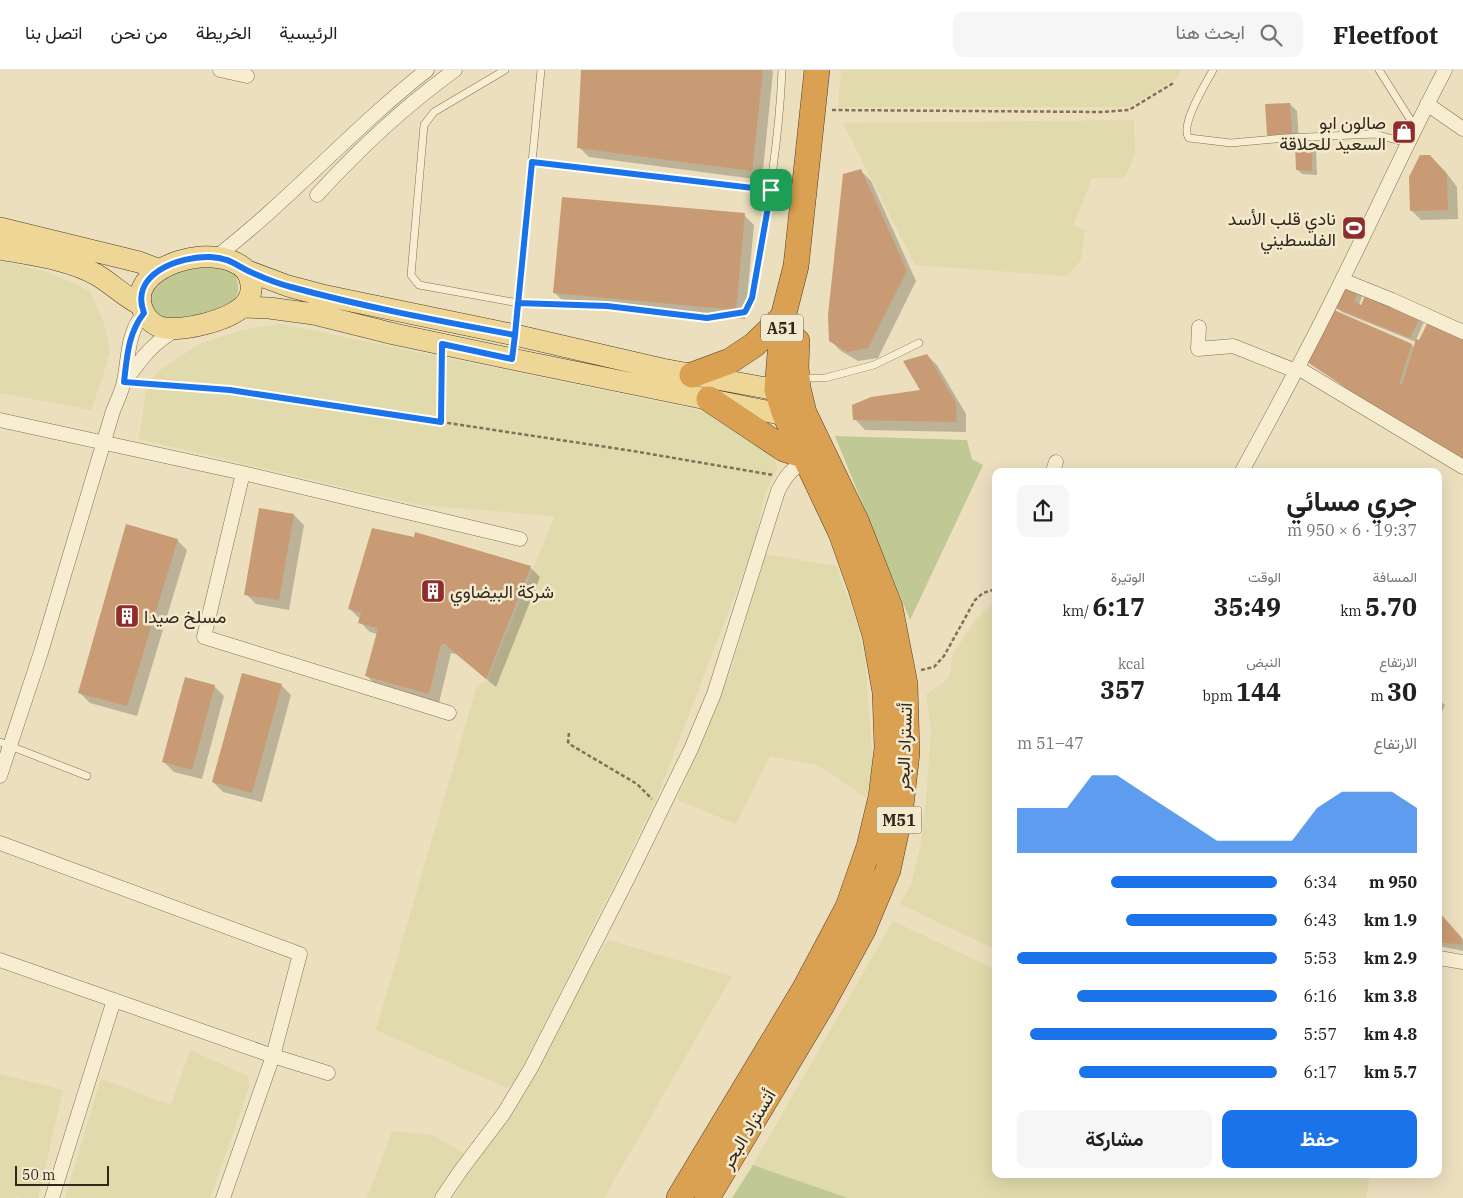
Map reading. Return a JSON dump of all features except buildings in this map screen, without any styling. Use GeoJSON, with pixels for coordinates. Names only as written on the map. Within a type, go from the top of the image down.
{"type":"FeatureCollection","features":[{"type":"Feature","properties":{"kind":"highway","name":"A51"},"geometry":{"type":"LineString","coordinates":[[795,414],[783,317],[796,266],[817,70]]}},
{"type":"Feature","properties":{"kind":"highway","name":"A51"},"geometry":{"type":"LineString","coordinates":[[791,385],[796,367],[798,317],[796,266]]}},
{"type":"Feature","properties":{"kind":"highway"},"geometry":{"type":"LineString","coordinates":[[692,375],[730,361],[754,345],[783,317]]}},
{"type":"Feature","properties":{"kind":"highway"},"geometry":{"type":"LineString","coordinates":[[710,399],[784,449],[804,458]]}},
{"type":"Feature","properties":{"kind":"highway","name":"أتستراد البحر"},"geometry":{"type":"LineString","coordinates":[[679,1198],[804,990],[848,907],[870,847],[881,798],[887,748],[885,692],[875,635],[841,533],[804,458],[795,414]]}},
{"type":"Feature","properties":{"kind":"highway","name":"أتستراد البحر"},"geometry":{"type":"LineString","coordinates":[[707,1198],[822,1006],[863,930],[888,870],[900,814],[907,753],[905,684],[890,607],[857,523],[795,414]]}},
{"type":"Feature","properties":{"kind":"main road"},"geometry":{"type":"LineString","coordinates":[[0,228],[139,262],[160,270]]}},
{"type":"Feature","properties":{"kind":"main road"},"geometry":{"type":"LineString","coordinates":[[0,249],[61,262],[96,275],[142,309],[148,318],[160,327],[180,328],[216,320],[242,307],[251,292],[251,280],[245,270]]}},
{"type":"Feature","properties":{"kind":"main road"},"geometry":{"type":"LineString","coordinates":[[142,309],[140,298],[144,285],[160,270],[175,262],[191,258],[216,257],[234,262],[245,270],[288,286],[322,295],[515,335],[692,375],[791,385]]}},
{"type":"Feature","properties":{"kind":"main road"},"geometry":{"type":"LineString","coordinates":[[242,307],[270,308],[314,314],[512,359],[795,414]]}},
{"type":"Feature","properties":{"kind":"street"},"geometry":{"type":"LineString","coordinates":[[220,70],[247,76]]}},
{"type":"Feature","properties":{"kind":"street"},"geometry":{"type":"LineString","coordinates":[[216,257],[263,218],[364,122],[427,70]]}},
{"type":"Feature","properties":{"kind":"street"},"geometry":{"type":"LineString","coordinates":[[317,195],[372,139],[455,70]]}},
{"type":"Feature","properties":{"kind":"street"},"geometry":{"type":"LineString","coordinates":[[1244,468],[1297,370],[1407,143],[1445,70]]}},
{"type":"Feature","properties":{"kind":"street"},"geometry":{"type":"LineString","coordinates":[[1427,104],[1463,129]]}},
{"type":"Feature","properties":{"kind":"street"},"geometry":{"type":"LineString","coordinates":[[1342,280],[1463,332]]}},
{"type":"Feature","properties":{"kind":"street"},"geometry":{"type":"LineString","coordinates":[[0,776],[5,744],[41,652],[124,382],[130,337],[142,309]]}},
{"type":"Feature","properties":{"kind":"street"},"geometry":{"type":"LineString","coordinates":[[1199,327],[1198,349],[1233,346],[1297,370],[1463,467]]}},
{"type":"Feature","properties":{"kind":"street"},"geometry":{"type":"LineString","coordinates":[[124,382],[150,348],[160,339],[180,328]]}},
{"type":"Feature","properties":{"kind":"street"},"geometry":{"type":"LineString","coordinates":[[0,420],[243,473],[520,539]]}},
{"type":"Feature","properties":{"kind":"street"},"geometry":{"type":"LineString","coordinates":[[442,1198],[504,1112],[531,1068],[662,809],[714,694],[778,491],[785,477],[804,458]]}},
{"type":"Feature","properties":{"kind":"street"},"geometry":{"type":"LineString","coordinates":[[243,473],[204,637],[450,713]]}},
{"type":"Feature","properties":{"kind":"street"},"geometry":{"type":"LineString","coordinates":[[0,842],[300,954],[273,1056],[223,1198]]}},
{"type":"Feature","properties":{"kind":"street"},"geometry":{"type":"LineString","coordinates":[[1442,958],[1463,962]]}},
{"type":"Feature","properties":{"kind":"street"},"geometry":{"type":"LineString","coordinates":[[0,960],[273,1056],[328,1073]]}},
{"type":"Feature","properties":{"kind":"street"},"geometry":{"type":"LineString","coordinates":[[52,1198],[114,1000]]}},
{"type":"Feature","properties":{"kind":"lane"},"geometry":{"type":"LineString","coordinates":[[506,70],[434,112],[424,126],[412,274],[419,285],[518,303],[607,306],[707,318],[745,312],[752,298],[771,190],[782,70]]}},
{"type":"Feature","properties":{"kind":"lane"},"geometry":{"type":"LineString","coordinates":[[512,359],[541,70]]}},
{"type":"Feature","properties":{"kind":"lane"},"geometry":{"type":"LineString","coordinates":[[1213,70],[1194,106],[1186,130],[1186,135],[1189,138],[1231,143],[1286,138],[1375,134],[1407,143]]}},
{"type":"Feature","properties":{"kind":"lane"},"geometry":{"type":"LineString","coordinates":[[1379,70],[1415,127]]}},
{"type":"Feature","properties":{"kind":"lane"},"geometry":{"type":"LineString","coordinates":[[532,162],[771,190]]}},
{"type":"Feature","properties":{"kind":"lane"},"geometry":{"type":"LineString","coordinates":[[791,385],[874,365],[919,343]]}},
{"type":"Feature","properties":{"kind":"lane"},"geometry":{"type":"LineString","coordinates":[[5,744],[87,776]]}},
{"type":"Feature","properties":{"kind":"path"},"geometry":{"type":"LineString","coordinates":[[813,110],[1102,112],[1129,110],[1175,82]]}},
{"type":"Feature","properties":{"kind":"path"},"geometry":{"type":"LineString","coordinates":[[441,422],[442,344]]}},
{"type":"Feature","properties":{"kind":"path"},"geometry":{"type":"LineString","coordinates":[[124,382],[230,390],[633,451],[785,477]]}},
{"type":"Feature","properties":{"kind":"path"},"geometry":{"type":"LineString","coordinates":[[902,671],[922,670],[934,666],[944,656],[975,600],[984,593],[992,590]]}},
{"type":"Feature","properties":{"kind":"path"},"geometry":{"type":"LineString","coordinates":[[568,733],[568,742],[571,745],[637,784],[662,809]]}},
{"type":"Feature","properties":{"kind":"shaded area"},"geometry":{"type":"Polygon","coordinates":[[[841,70],[1181,70],[1177,78],[1128,107],[838,107],[841,70]]]}},
{"type":"Feature","properties":{"kind":"shaded area"},"geometry":{"type":"Polygon","coordinates":[[[1134,120],[1135,154],[1125,178],[1092,178],[1073,226],[1085,230],[1081,260],[1067,276],[915,265],[843,123],[1134,120]]]}},
{"type":"Feature","properties":{"kind":"shaded area"},"geometry":{"type":"Polygon","coordinates":[[[0,261],[47,272],[90,291],[104,323],[110,351],[91,410],[0,393],[0,261]]]}},
{"type":"Feature","properties":{"kind":"shaded area"},"geometry":{"type":"Polygon","coordinates":[[[281,324],[703,411],[774,453],[777,469],[765,494],[753,548],[656,800],[520,1072],[514,1083],[507,1088],[376,1030],[477,686],[487,681],[555,516],[419,505],[139,439],[147,385],[160,370],[201,343],[242,330],[281,324]]]}},
{"type":"Feature","properties":{"kind":"shaded area"},"geometry":{"type":"Polygon","coordinates":[[[764,554],[836,566],[856,619],[865,658],[873,765],[866,798],[820,766],[770,756],[736,824],[677,800],[731,669],[764,554]]]}},
{"type":"Feature","properties":{"kind":"shaded area"},"geometry":{"type":"Polygon","coordinates":[[[992,605],[992,948],[900,904],[911,885],[920,848],[926,801],[931,729],[926,695],[947,680],[951,670],[952,656],[975,620],[992,605]]]}},
{"type":"Feature","properties":{"kind":"shaded area"},"geometry":{"type":"Polygon","coordinates":[[[893,921],[992,968],[992,1178],[1369,1178],[1366,1198],[848,1198],[753,1165],[893,921]]]}},
{"type":"Feature","properties":{"kind":"shaded area"},"geometry":{"type":"Polygon","coordinates":[[[608,940],[732,976],[604,1198],[453,1198],[608,940]]]}},
{"type":"Feature","properties":{"kind":"shaded area"},"geometry":{"type":"Polygon","coordinates":[[[190,1050],[248,1076],[249,1087],[210,1198],[65,1198],[101,1079],[171,1105],[190,1050]]]}},
{"type":"Feature","properties":{"kind":"shaded area"},"geometry":{"type":"Polygon","coordinates":[[[0,1074],[63,1090],[38,1198],[21,1198],[16,1196],[15,1198],[0,1198],[0,1074]]]}},
{"type":"Feature","properties":{"kind":"shaded area"},"geometry":{"type":"Polygon","coordinates":[[[392,1131],[432,1135],[466,1154],[436,1198],[367,1198],[392,1131]]]}},
{"type":"Feature","properties":{"kind":"green space"},"geometry":{"type":"Polygon","coordinates":[[[197,264],[230,265],[238,284],[236,297],[220,310],[200,319],[173,323],[166,322],[155,314],[151,306],[149,296],[151,288],[163,276],[197,264]]]}},
{"type":"Feature","properties":{"kind":"green space"},"geometry":{"type":"Polygon","coordinates":[[[835,436],[967,440],[972,459],[983,465],[910,620],[835,436]]]}},
{"type":"Feature","properties":{"kind":"green space"},"geometry":{"type":"Polygon","coordinates":[[[753,1165],[848,1198],[732,1198],[753,1165]]]}},
{"type":"Feature","properties":{"kind":"place","name":"صالون ابو السعيد للحلاقة"},"geometry":{"type":"Point","coordinates":[1404,132]}},
{"type":"Feature","properties":{"kind":"place","name":"نادي قلب الأسد الفلسطيني"},"geometry":{"type":"Point","coordinates":[1354,228]}},
{"type":"Feature","properties":{"kind":"place","name":"شركة البيضاوي"},"geometry":{"type":"Point","coordinates":[433,591]}},
{"type":"Feature","properties":{"kind":"place","name":"مسلخ صيدا"},"geometry":{"type":"Point","coordinates":[127,616]}},
{"type":"Feature","properties":{"kind":"route"},"geometry":{"type":"LineString","coordinates":[[771,190],[532,162],[515,335],[512,359],[442,344],[441,422],[230,390],[124,382],[130,337],[133,328],[144,313],[140,298],[144,285],[160,270],[175,262],[191,258],[216,257],[225,259],[240,265],[245,270],[256,275],[322,295],[515,335],[518,303],[607,306],[707,318],[745,312],[752,298],[771,190]]}}]}
